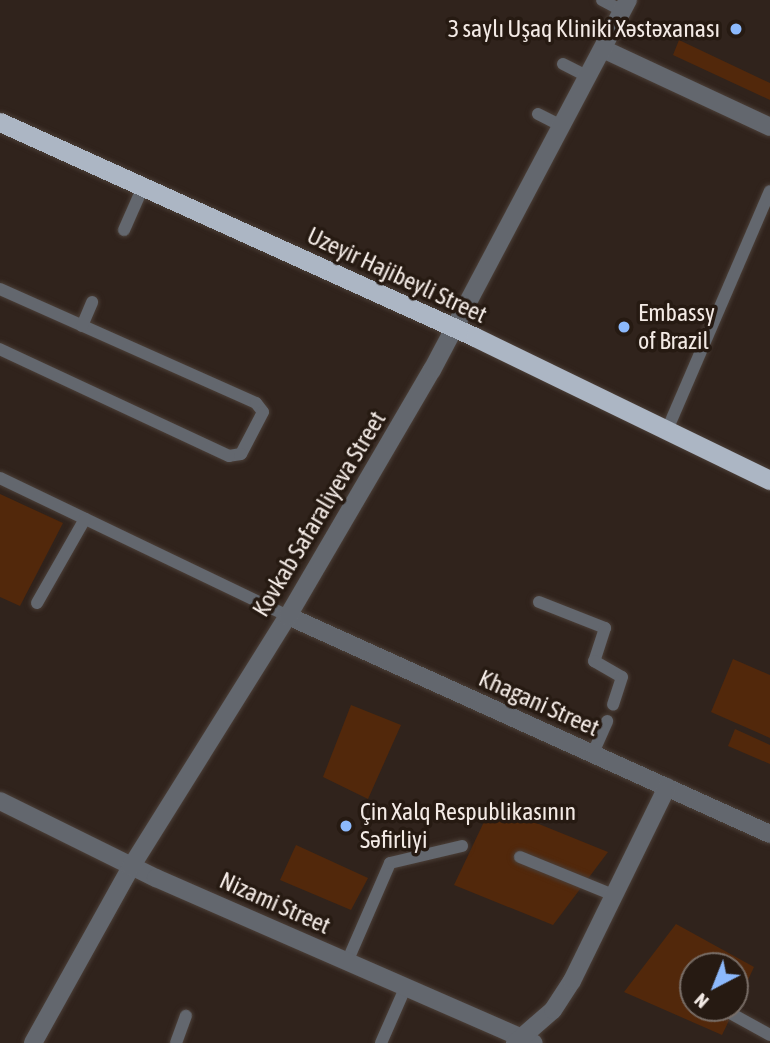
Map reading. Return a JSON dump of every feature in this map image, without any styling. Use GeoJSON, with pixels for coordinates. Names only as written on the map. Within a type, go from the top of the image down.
{"type":"FeatureCollection","features":[{"type":"Feature","properties":{"kind":"highway","name":"Uzeyir Hajibeyli Street"},"geometry":{"type":"LineString","coordinates":[[0,122],[454,329],[770,480]]}},
{"type":"Feature","properties":{"kind":"street","name":"Kovkab Safaraliyeva Street"},"geometry":{"type":"LineString","coordinates":[[33,1043],[131,867],[288,616],[454,329],[626,5]]}},
{"type":"Feature","properties":{"kind":"street"},"geometry":{"type":"LineString","coordinates":[[603,49],[770,127]]}},
{"type":"Feature","properties":{"kind":"street","name":"Khagani Street"},"geometry":{"type":"LineString","coordinates":[[288,616],[770,834]]}},
{"type":"Feature","properties":{"kind":"street"},"geometry":{"type":"LineString","coordinates":[[524,1041],[541,1024],[565,991],[667,787]]}},
{"type":"Feature","properties":{"kind":"street","name":"Nizami Street"},"geometry":{"type":"LineString","coordinates":[[0,801],[131,867],[406,986],[524,1041]]}},
{"type":"Feature","properties":{"kind":"lane"},"geometry":{"type":"LineString","coordinates":[[602,0],[626,5]]}},
{"type":"Feature","properties":{"kind":"lane"},"geometry":{"type":"LineString","coordinates":[[563,64],[589,77]]}},
{"type":"Feature","properties":{"kind":"lane"},"geometry":{"type":"LineString","coordinates":[[538,114],[563,127]]}},
{"type":"Feature","properties":{"kind":"lane"},"geometry":{"type":"LineString","coordinates":[[124,230],[143,187]]}},
{"type":"Feature","properties":{"kind":"lane"},"geometry":{"type":"LineString","coordinates":[[667,430],[770,191]]}},
{"type":"Feature","properties":{"kind":"lane"},"geometry":{"type":"LineString","coordinates":[[0,289],[256,403],[263,412],[242,454],[229,456],[0,349]]}},
{"type":"Feature","properties":{"kind":"lane"},"geometry":{"type":"LineString","coordinates":[[82,326],[92,302]]}},
{"type":"Feature","properties":{"kind":"lane"},"geometry":{"type":"LineString","coordinates":[[0,478],[288,616]]}},
{"type":"Feature","properties":{"kind":"lane"},"geometry":{"type":"LineString","coordinates":[[37,603],[85,519]]}},
{"type":"Feature","properties":{"kind":"lane"},"geometry":{"type":"LineString","coordinates":[[539,603],[605,628],[594,662],[622,677],[613,705]]}},
{"type":"Feature","properties":{"kind":"lane"},"geometry":{"type":"LineString","coordinates":[[593,753],[607,721]]}},
{"type":"Feature","properties":{"kind":"lane"},"geometry":{"type":"LineString","coordinates":[[346,962],[390,863],[462,846]]}},
{"type":"Feature","properties":{"kind":"lane"},"geometry":{"type":"LineString","coordinates":[[520,858],[613,895]]}},
{"type":"Feature","properties":{"kind":"lane"},"geometry":{"type":"LineString","coordinates":[[381,1043],[406,986]]}},
{"type":"Feature","properties":{"kind":"lane"},"geometry":{"type":"LineString","coordinates":[[176,1043],[186,1016]]}},
{"type":"Feature","properties":{"kind":"lane"},"geometry":{"type":"LineString","coordinates":[[746,1022],[770,1035]]}},
{"type":"Feature","properties":{"kind":"shaded area"},"geometry":{"type":"Polygon","coordinates":[[[679,40],[770,83],[770,100],[673,55],[679,40]]]}},
{"type":"Feature","properties":{"kind":"shaded area"},"geometry":{"type":"Polygon","coordinates":[[[0,494],[63,523],[20,606],[0,597],[0,494]]]}},
{"type":"Feature","properties":{"kind":"shaded area"},"geometry":{"type":"Polygon","coordinates":[[[733,659],[770,675],[770,738],[711,712],[733,659]]]}},
{"type":"Feature","properties":{"kind":"shaded area"},"geometry":{"type":"Polygon","coordinates":[[[351,705],[401,725],[368,799],[323,777],[351,705]]]}},
{"type":"Feature","properties":{"kind":"shaded area"},"geometry":{"type":"Polygon","coordinates":[[[735,729],[770,745],[770,764],[728,746],[735,729]]]}},
{"type":"Feature","properties":{"kind":"shaded area"},"geometry":{"type":"Polygon","coordinates":[[[492,805],[608,852],[553,925],[454,885],[492,805]]]}},
{"type":"Feature","properties":{"kind":"shaded area"},"geometry":{"type":"Polygon","coordinates":[[[296,845],[368,878],[351,910],[280,880],[296,845]]]}},
{"type":"Feature","properties":{"kind":"shaded area"},"geometry":{"type":"Polygon","coordinates":[[[676,924],[727,952],[679,952],[679,1016],[624,992],[676,924]]]}},
{"type":"Feature","properties":{"kind":"shaded area"},"geometry":{"type":"Polygon","coordinates":[[[749,964],[754,967],[749,978],[749,964]]]}},
{"type":"Feature","properties":{"kind":"shaded area"},"geometry":{"type":"Polygon","coordinates":[[[692,1022],[728,1022],[722,1035],[692,1022]]]}},
{"type":"Feature","properties":{"kind":"place","name":"3 saylı Uşaq Kliniki Xəstəxanası"},"geometry":{"type":"Point","coordinates":[736,29]}},
{"type":"Feature","properties":{"kind":"place","name":"Embassy of Brazil"},"geometry":{"type":"Point","coordinates":[624,327]}},
{"type":"Feature","properties":{"kind":"place","name":"Çin Xalq Respublikasının Səfirliyi"},"geometry":{"type":"Point","coordinates":[346,826]}}]}
